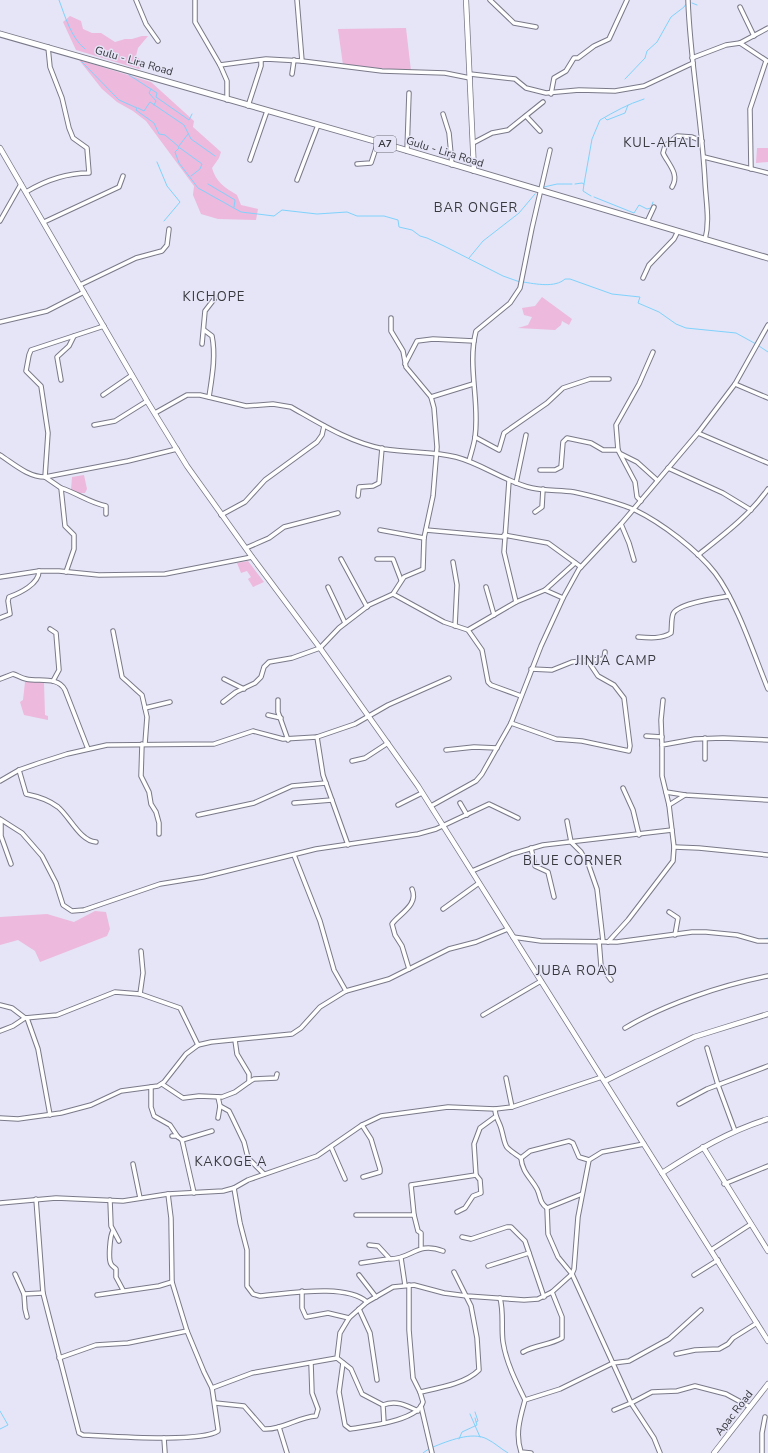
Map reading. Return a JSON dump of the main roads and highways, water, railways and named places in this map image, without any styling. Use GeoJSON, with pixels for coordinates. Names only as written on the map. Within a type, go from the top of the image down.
{"type":"FeatureCollection","features":[{"type":"Feature","properties":{"kind":"main road","name":"Gulu - Lira Road"},"geometry":{"type":"LineString","coordinates":[[0,34],[248,106],[407,150],[452,165],[768,258]]}},
{"type":"Feature","properties":{"kind":"waterway"},"geometry":{"type":"LineString","coordinates":[[59,0],[72,33],[85,49]]}},
{"type":"Feature","properties":{"kind":"waterway"},"geometry":{"type":"LineString","coordinates":[[692,3],[697,5]]}},
{"type":"Feature","properties":{"kind":"waterway"},"geometry":{"type":"LineString","coordinates":[[625,79],[645,58],[647,51],[657,42],[671,17],[686,4]]}},
{"type":"Feature","properties":{"kind":"waterway"},"geometry":{"type":"LineString","coordinates":[[81,61],[119,100],[137,108],[136,110],[154,123],[159,134],[165,135],[178,146],[179,148],[175,152],[179,163],[198,188],[241,212],[274,216],[282,210],[317,214],[347,212],[357,216],[384,216],[398,220],[399,227],[412,230],[420,236],[444,246],[503,276],[520,282]]}},
{"type":"Feature","properties":{"kind":"waterway"},"geometry":{"type":"LineString","coordinates":[[129,75],[157,93],[156,97],[189,120],[192,114]]}},
{"type":"Feature","properties":{"kind":"waterway"},"geometry":{"type":"LineString","coordinates":[[151,89],[149,93],[156,101],[154,105]]}},
{"type":"Feature","properties":{"kind":"waterway"},"geometry":{"type":"LineString","coordinates":[[584,184],[592,139],[600,120],[616,111],[644,99]]}},
{"type":"Feature","properties":{"kind":"waterway"},"geometry":{"type":"LineString","coordinates":[[138,108],[144,111],[150,102],[184,125],[191,139],[215,156]]}},
{"type":"Feature","properties":{"kind":"waterway"},"geometry":{"type":"LineString","coordinates":[[605,118],[607,120],[625,113],[628,105]]}},
{"type":"Feature","properties":{"kind":"waterway"},"geometry":{"type":"LineString","coordinates":[[179,146],[188,134]]}},
{"type":"Feature","properties":{"kind":"waterway"},"geometry":{"type":"LineString","coordinates":[[180,148],[202,164],[200,169],[191,176]]}},
{"type":"Feature","properties":{"kind":"waterway"},"geometry":{"type":"LineString","coordinates":[[157,162],[167,186],[180,202],[164,221]]}},
{"type":"Feature","properties":{"kind":"waterway"},"geometry":{"type":"LineString","coordinates":[[208,184],[235,200],[234,207]]}},
{"type":"Feature","properties":{"kind":"waterway"},"geometry":{"type":"LineString","coordinates":[[544,187],[557,184],[572,184]]}},
{"type":"Feature","properties":{"kind":"waterway"},"geometry":{"type":"LineString","coordinates":[[575,184],[584,184],[583,191],[591,196]]}},
{"type":"Feature","properties":{"kind":"waterway"},"geometry":{"type":"LineString","coordinates":[[469,258],[483,241],[519,213],[535,194]]}},
{"type":"Feature","properties":{"kind":"waterway"},"geometry":{"type":"LineString","coordinates":[[594,197],[634,213],[639,205],[647,209],[651,208],[653,202]]}},
{"type":"Feature","properties":{"kind":"waterway"},"geometry":{"type":"LineString","coordinates":[[523,282],[556,284],[565,279],[570,279],[612,294],[640,297],[638,303],[659,312],[676,324],[686,328],[736,333],[756,344]]}},
{"type":"Feature","properties":{"kind":"waterway"},"geometry":{"type":"LineString","coordinates":[[759,346],[768,352]]}},
{"type":"Feature","properties":{"kind":"waterway"},"geometry":{"type":"LineString","coordinates":[[764,939],[768,938]]}},
{"type":"Feature","properties":{"kind":"waterway"},"geometry":{"type":"LineString","coordinates":[[0,1411],[8,1425],[0,1429]]}},
{"type":"Feature","properties":{"kind":"waterway"},"geometry":{"type":"LineString","coordinates":[[475,1412],[478,1421],[476,1422]]}},
{"type":"Feature","properties":{"kind":"waterway"},"geometry":{"type":"LineString","coordinates":[[470,1414],[480,1437]]}},
{"type":"Feature","properties":{"kind":"waterway"},"geometry":{"type":"LineString","coordinates":[[459,1439],[462,1432],[477,1425],[475,1418]]}},
{"type":"Feature","properties":{"kind":"waterway"},"geometry":{"type":"LineString","coordinates":[[433,1447],[467,1436],[474,1436],[487,1439],[508,1453]]}},
{"type":"Feature","properties":{"kind":"waterway"},"geometry":{"type":"LineString","coordinates":[[423,1453],[430,1448]]}},
{"type":"Feature","properties":{"kind":"district","name":"KUL-AHALI"},"geometry":{"type":"Point","coordinates":[662,143]}},
{"type":"Feature","properties":{"kind":"district","name":"BAR ONGER"},"geometry":{"type":"Point","coordinates":[476,208]}},
{"type":"Feature","properties":{"kind":"district","name":"KICHOPE"},"geometry":{"type":"Point","coordinates":[214,297]}},
{"type":"Feature","properties":{"kind":"district","name":"JINJA CAMP"},"geometry":{"type":"Point","coordinates":[616,661]}},
{"type":"Feature","properties":{"kind":"district","name":"BLUE CORNER"},"geometry":{"type":"Point","coordinates":[573,861]}},
{"type":"Feature","properties":{"kind":"district","name":"JUBA ROAD"},"geometry":{"type":"Point","coordinates":[577,971]}},
{"type":"Feature","properties":{"kind":"district","name":"KAKOGE A"},"geometry":{"type":"Point","coordinates":[231,1162]}}]}
